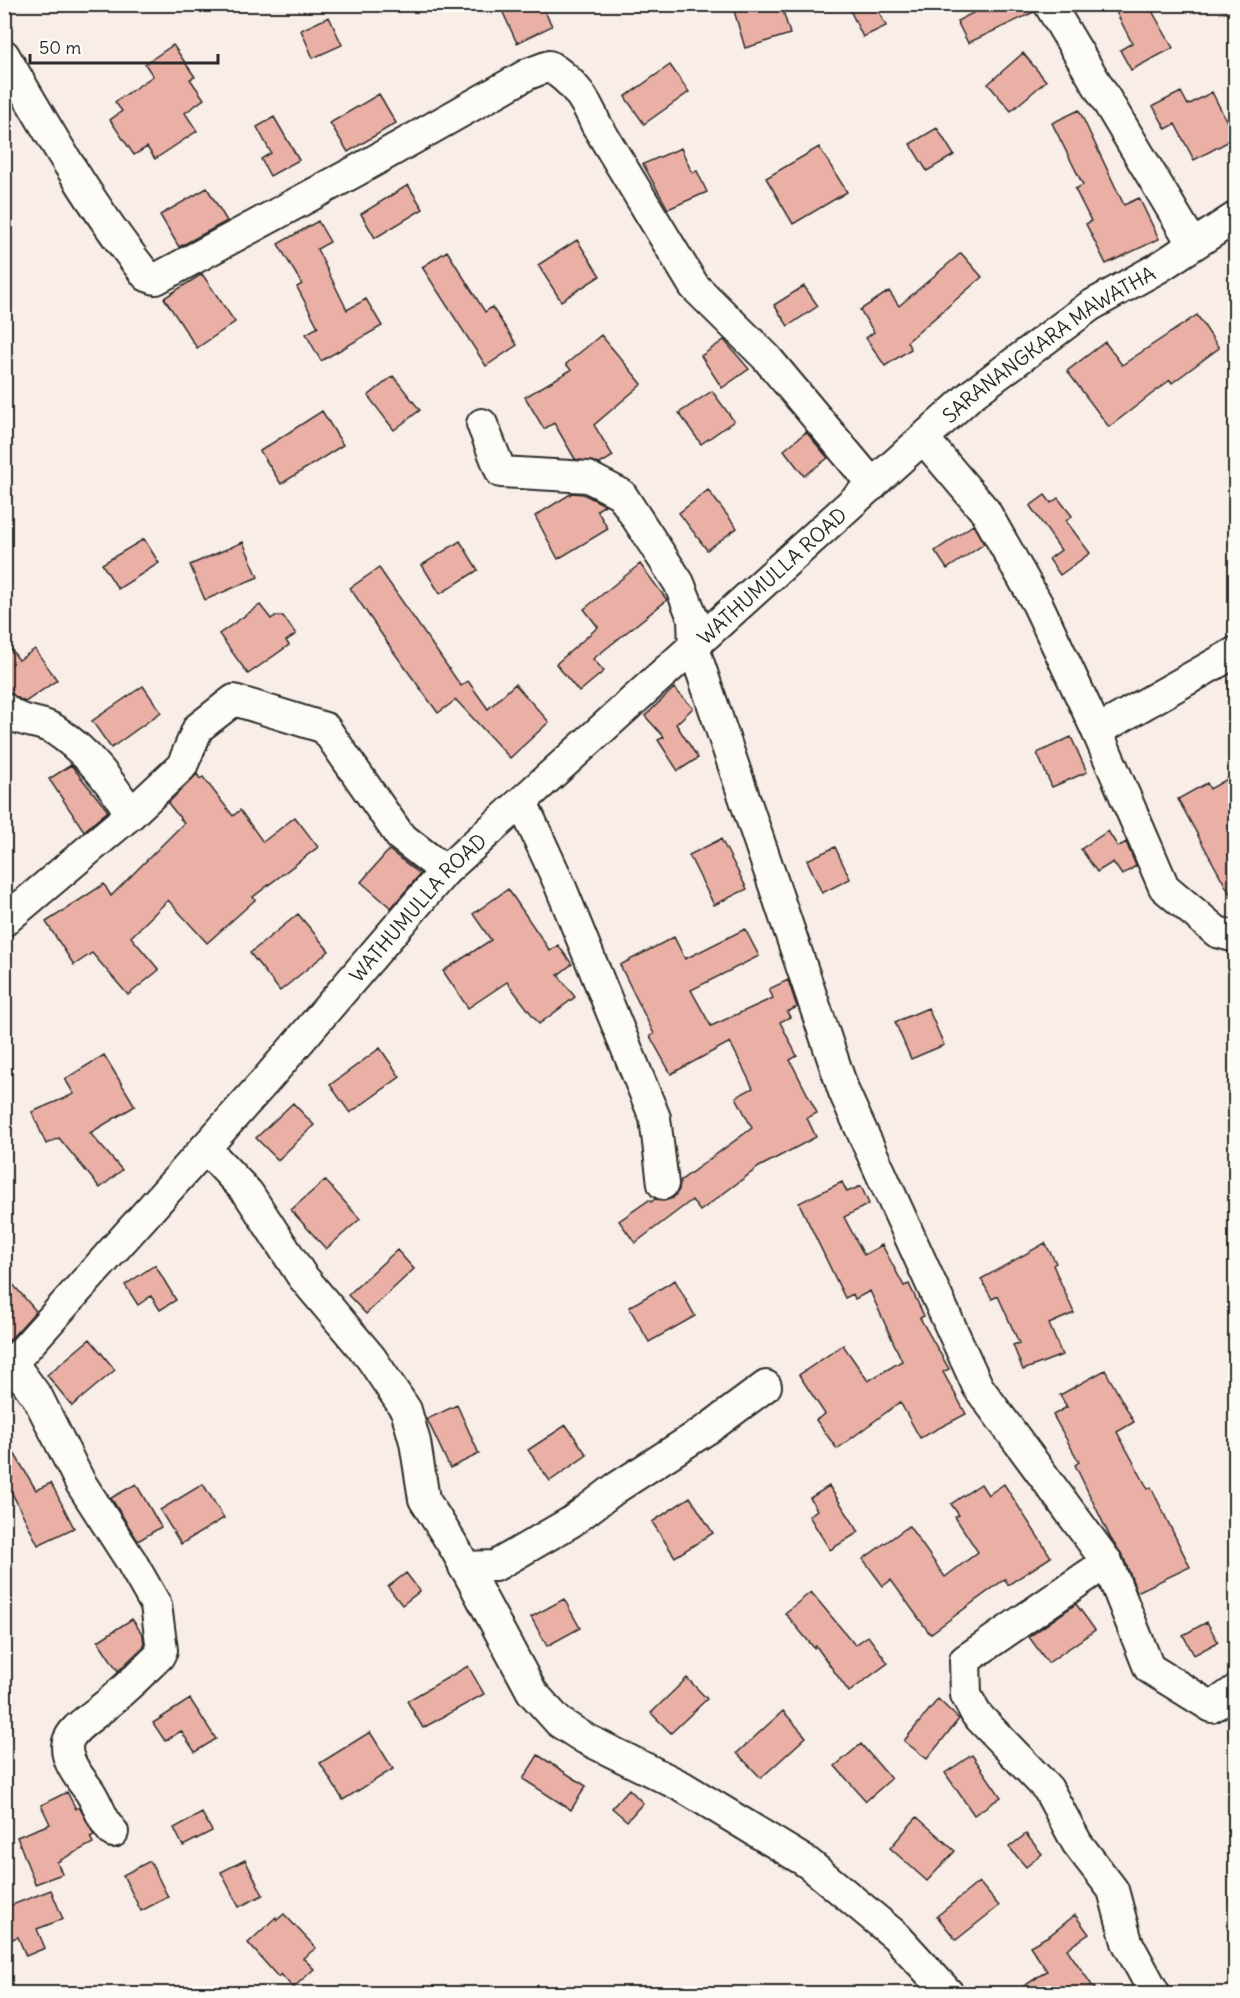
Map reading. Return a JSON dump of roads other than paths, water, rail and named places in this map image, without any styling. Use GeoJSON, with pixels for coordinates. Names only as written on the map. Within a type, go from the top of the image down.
{"type":"FeatureCollection","features":[{"type":"Feature","properties":{"kind":"street"},"geometry":{"type":"LineString","coordinates":[[1049,4],[1192,243]]}},
{"type":"Feature","properties":{"kind":"street"},"geometry":{"type":"LineString","coordinates":[[4,55],[50,133],[110,226],[147,276],[156,279],[356,171],[528,74],[549,66],[567,78],[586,100],[596,124],[694,286],[766,357],[873,485]]}},
{"type":"Feature","properties":{"kind":"street","name":"SARANANGKARA MAWATHA"},"geometry":{"type":"LineString","coordinates":[[873,485],[971,395],[1090,306],[1158,268],[1192,243],[1236,217]]}},
{"type":"Feature","properties":{"kind":"street"},"geometry":{"type":"LineString","coordinates":[[482,424],[501,472],[588,477],[621,494],[679,583],[693,618],[694,649],[853,1113],[978,1387],[1107,1562],[1149,1668],[1212,1707],[1236,1690]]}},
{"type":"Feature","properties":{"kind":"street"},"geometry":{"type":"LineString","coordinates":[[924,439],[985,512],[1038,604],[1097,731],[1164,887],[1217,932],[1236,937]]}},
{"type":"Feature","properties":{"kind":"street","name":"WATHUMULLA ROAD"},"geometry":{"type":"LineString","coordinates":[[9,1368],[206,1148],[445,871],[655,679],[694,649],[873,485]]}},
{"type":"Feature","properties":{"kind":"street"},"geometry":{"type":"LineString","coordinates":[[1097,731],[1236,652]]}},
{"type":"Feature","properties":{"kind":"street"},"geometry":{"type":"LineString","coordinates":[[4,921],[131,814],[182,766],[198,728],[234,700],[325,728],[400,836],[445,871]]}},
{"type":"Feature","properties":{"kind":"street"},"geometry":{"type":"LineString","coordinates":[[4,708],[14,717],[54,729],[104,772],[131,814]]}},
{"type":"Feature","properties":{"kind":"street"},"geometry":{"type":"LineString","coordinates":[[522,802],[559,883],[655,1118],[663,1184]]}},
{"type":"Feature","properties":{"kind":"street"},"geometry":{"type":"LineString","coordinates":[[206,1148],[248,1193],[302,1276],[370,1358],[406,1410],[415,1442],[424,1499],[465,1567],[532,1692],[559,1722],[584,1738],[683,1787],[808,1863],[896,1936],[950,1994]]}},
{"type":"Feature","properties":{"kind":"street"},"geometry":{"type":"LineString","coordinates":[[9,1368],[38,1398],[80,1482],[131,1561],[156,1605],[162,1650],[159,1656],[113,1699],[79,1724],[69,1737],[67,1756],[113,1832]]}},
{"type":"Feature","properties":{"kind":"street"},"geometry":{"type":"LineString","coordinates":[[465,1567],[495,1566],[571,1522],[616,1488],[712,1426],[766,1386]]}},
{"type":"Feature","properties":{"kind":"street"},"geometry":{"type":"LineString","coordinates":[[1107,1562],[965,1660],[966,1695],[976,1714],[1048,1789],[1077,1843],[1113,1890],[1127,1942],[1155,1994]]}}]}
